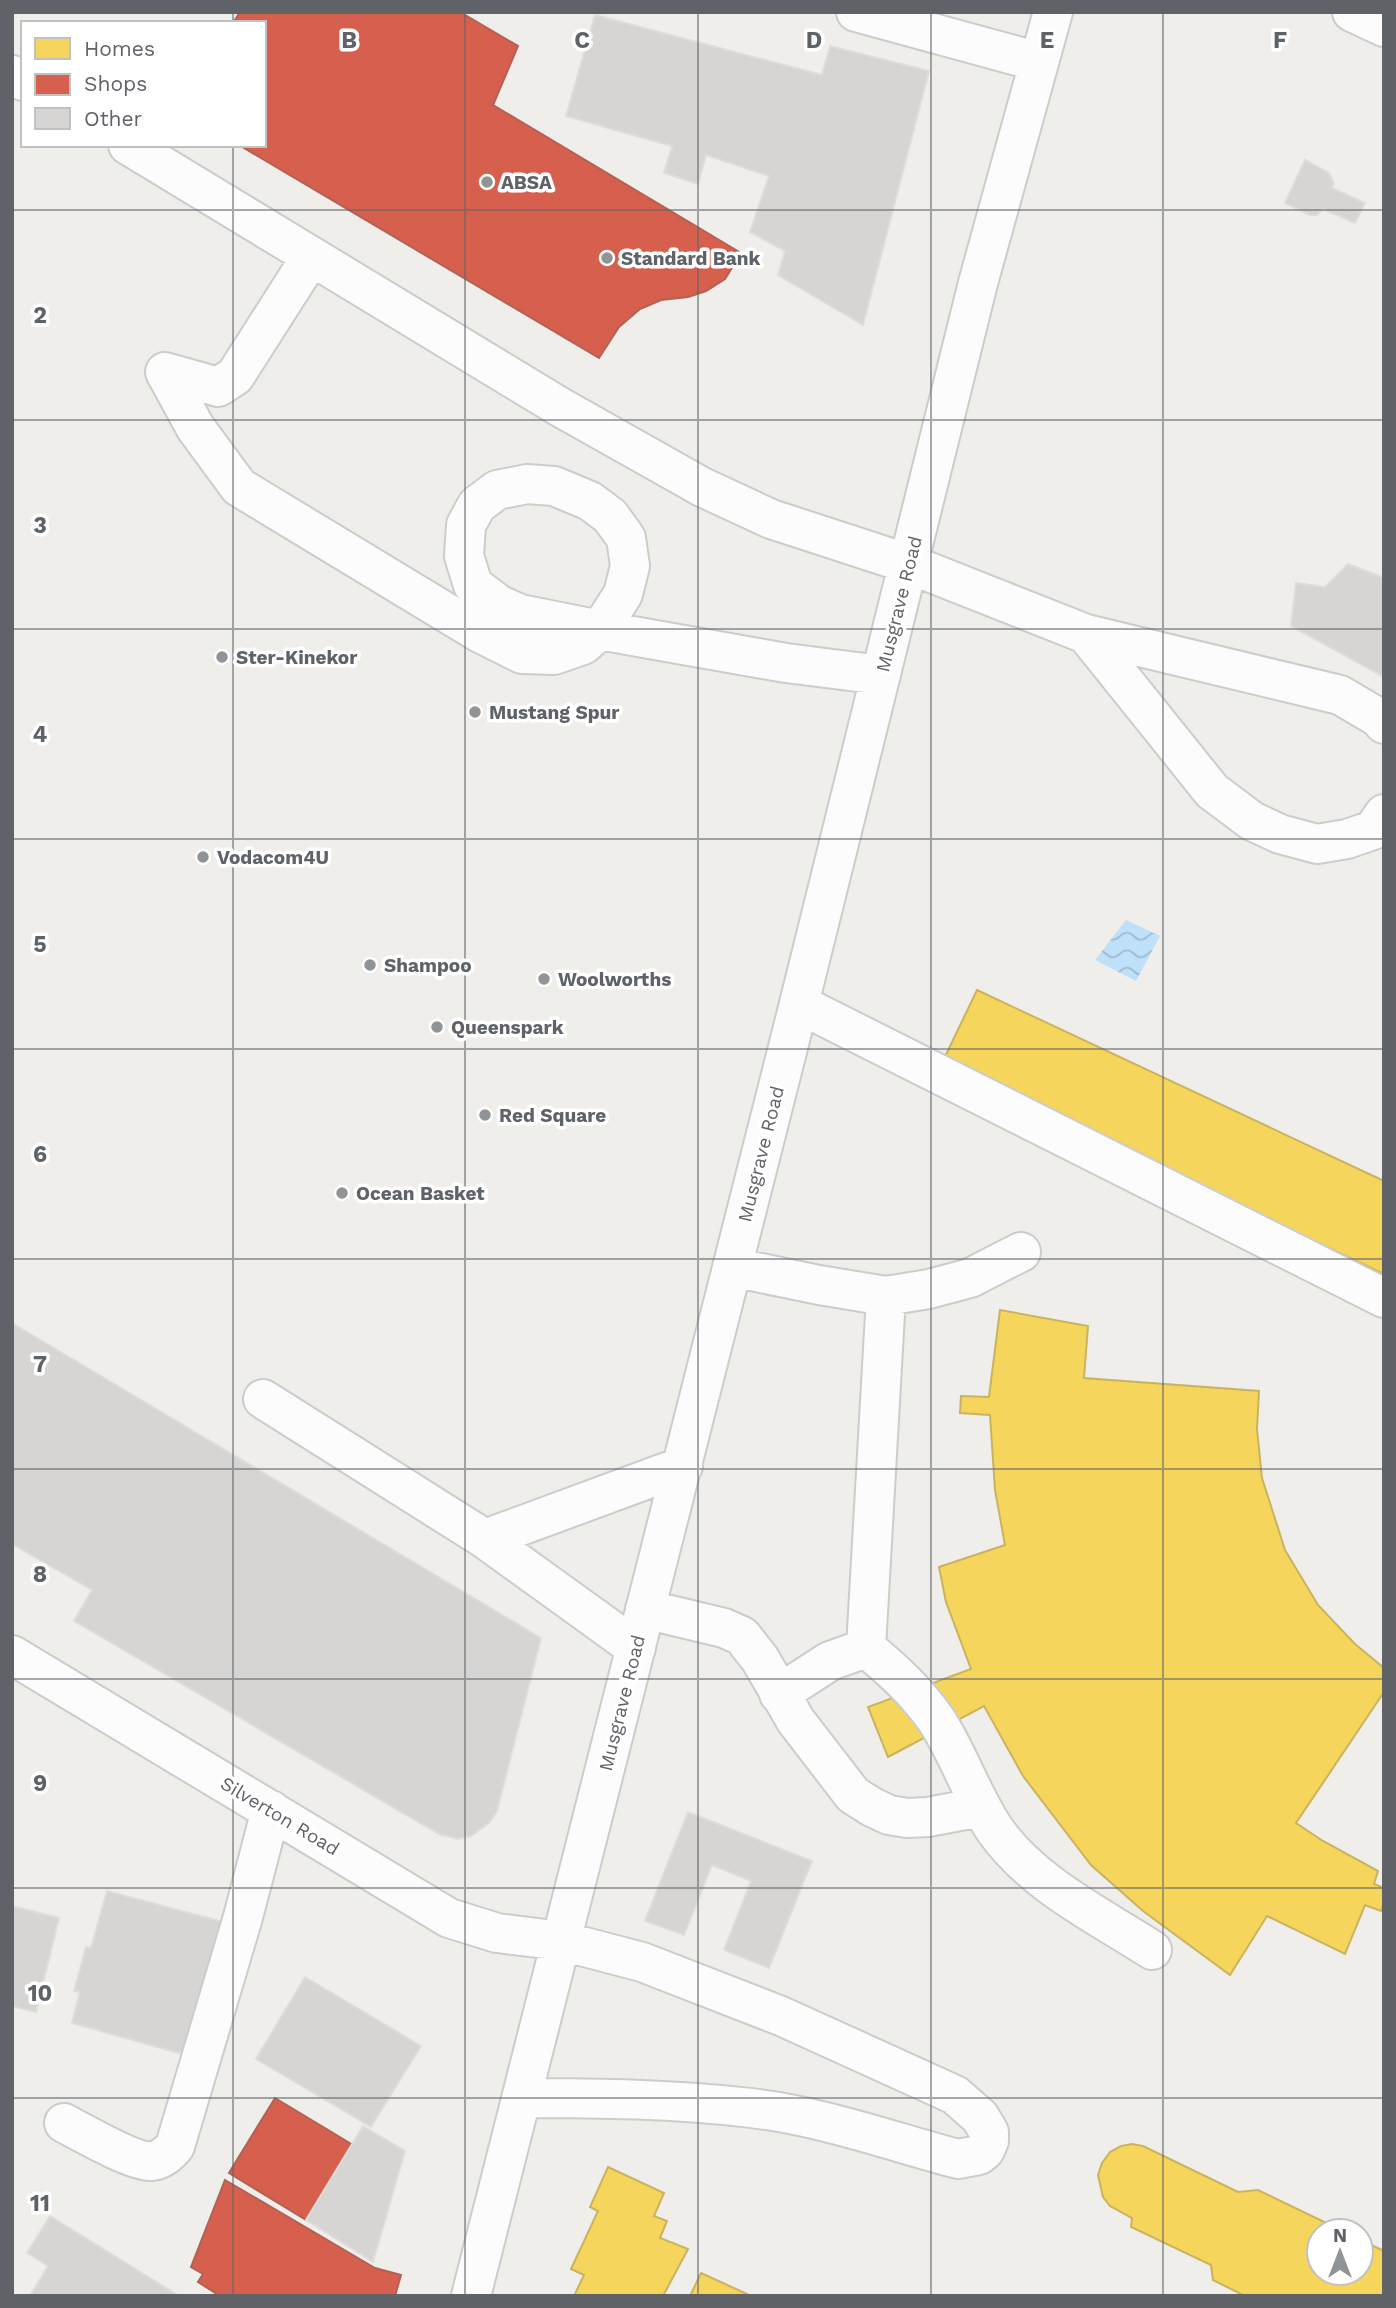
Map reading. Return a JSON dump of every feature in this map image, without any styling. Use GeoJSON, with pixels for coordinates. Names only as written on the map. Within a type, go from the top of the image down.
{"type":"FeatureCollection","features":[{"type":"Feature","properties":{"kind":"street"},"geometry":{"type":"LineString","coordinates":[[856,12],[1039,62]]}},
{"type":"Feature","properties":{"kind":"street","name":"Musgrave Road"},"geometry":{"type":"LineString","coordinates":[[471,2296],[799,1004],[978,283],[1053,12]]}},
{"type":"Feature","properties":{"kind":"street"},"geometry":{"type":"LineString","coordinates":[[1352,12],[1384,27]]}},
{"type":"Feature","properties":{"kind":"street"},"geometry":{"type":"LineString","coordinates":[[131,147],[560,407],[702,487],[771,519],[909,564],[1086,634],[1340,695],[1379,718],[1384,724]]}},
{"type":"Feature","properties":{"kind":"street"},"geometry":{"type":"LineString","coordinates":[[302,271],[235,376],[218,387],[165,372],[195,427],[239,487],[480,633],[522,654],[554,655],[583,645],[600,630],[623,594],[630,566],[626,538],[610,516],[590,501],[554,486],[527,484],[497,490],[477,505],[466,525],[464,556],[473,585],[498,604],[520,614],[600,630],[786,663],[881,675]]}},
{"type":"Feature","properties":{"kind":"street"},"geometry":{"type":"LineString","coordinates":[[1086,634],[1212,791],[1252,821],[1280,834],[1317,844],[1347,839],[1380,827]]}},
{"type":"Feature","properties":{"kind":"street"},"geometry":{"type":"LineString","coordinates":[[799,1004],[1384,1298]]}},
{"type":"Feature","properties":{"kind":"street"},"geometry":{"type":"LineString","coordinates":[[732,1267],[886,1296],[929,1289],[970,1278],[1021,1252]]}},
{"type":"Feature","properties":{"kind":"street"},"geometry":{"type":"LineString","coordinates":[[866,1648],[886,1296]]}},
{"type":"Feature","properties":{"kind":"street"},"geometry":{"type":"LineString","coordinates":[[263,1399],[485,1538],[636,1648]]}},
{"type":"Feature","properties":{"kind":"street"},"geometry":{"type":"LineString","coordinates":[[485,1538],[682,1466]]}},
{"type":"Feature","properties":{"kind":"street"},"geometry":{"type":"LineString","coordinates":[[645,1609],[724,1628],[742,1636],[760,1659],[796,1721],[853,1795],[872,1807],[889,1815],[908,1818],[981,1807]]}},
{"type":"Feature","properties":{"kind":"street"},"geometry":{"type":"LineString","coordinates":[[779,1694],[830,1661],[866,1648]]}},
{"type":"Feature","properties":{"kind":"street"},"geometry":{"type":"LineString","coordinates":[[866,1648],[896,1672],[917,1694],[938,1723],[981,1807],[1022,1861],[1046,1882],[1152,1950]]}},
{"type":"Feature","properties":{"kind":"street","name":"Silverton Road"},"geometry":{"type":"LineString","coordinates":[[12,1654],[449,1918],[496,1933],[562,1941],[642,1962],[781,2016],[955,2095],[980,2117],[989,2132],[989,2141],[979,2155],[958,2159],[814,2119],[752,2108],[616,2098],[522,2098]]}},
{"type":"Feature","properties":{"kind":"street"},"geometry":{"type":"LineString","coordinates":[[64,2123],[135,2157],[151,2161],[165,2156],[175,2146],[243,1917],[271,1810]]}},
{"type":"Feature","properties":{"kind":"water"},"geometry":{"type":"Polygon","coordinates":[[[1126,920],[1160,936],[1136,981],[1095,960],[1126,920]]]}},
{"type":"Feature","properties":{"kind":"building: Homes"},"geometry":{"type":"Polygon","coordinates":[[[977,990],[1384,1181],[1384,1274],[941,1065],[977,990]]]}},
{"type":"Feature","properties":{"kind":"building: Homes"},"geometry":{"type":"Polygon","coordinates":[[[1000,1310],[1088,1326],[1084,1378],[1259,1391],[1257,1429],[1262,1478],[1285,1550],[1318,1605],[1355,1644],[1384,1668],[1384,1692],[1296,1823],[1378,1871],[1374,1884],[1384,1888],[1381,1911],[1365,1905],[1345,1954],[1267,1916],[1230,1975],[1143,1911],[1091,1865],[1023,1776],[984,1706],[888,1757],[868,1707],[971,1669],[946,1602],[939,1567],[1005,1545],[995,1490],[990,1415],[960,1413],[961,1396],[989,1397],[1000,1310]]]}},
{"type":"Feature","properties":{"kind":"building: Homes"},"geometry":{"type":"Polygon","coordinates":[[[1121,2146],[1143,2146],[1238,2192],[1258,2190],[1314,2217],[1305,2217],[1305,2287],[1375,2287],[1375,2247],[1384,2251],[1384,2296],[1245,2296],[1213,2280],[1211,2265],[1131,2227],[1132,2218],[1110,2206],[1103,2197],[1098,2175],[1102,2163],[1110,2152],[1121,2146]]]}},
{"type":"Feature","properties":{"kind":"building: Homes"},"geometry":{"type":"Polygon","coordinates":[[[608,2167],[664,2193],[654,2216],[667,2221],[660,2238],[688,2249],[663,2296],[574,2296],[584,2275],[571,2269],[598,2211],[590,2207],[608,2167]]]}},
{"type":"Feature","properties":{"kind":"building: Homes"},"geometry":{"type":"Polygon","coordinates":[[[701,2273],[747,2294],[690,2296],[701,2273]]]}},
{"type":"Feature","properties":{"kind":"building: Shops"},"geometry":{"type":"Polygon","coordinates":[[[240,12],[460,12],[518,46],[493,105],[741,253],[725,279],[706,291],[688,297],[661,300],[640,309],[619,327],[599,358],[242,147],[266,147],[266,21],[234,21],[240,12]]]}},
{"type":"Feature","properties":{"kind":"building: Shops"},"geometry":{"type":"Polygon","coordinates":[[[275,2098],[353,2145],[306,2220],[229,2173],[275,2098]]]}},
{"type":"Feature","properties":{"kind":"building: Shops"},"geometry":{"type":"Polygon","coordinates":[[[225,2180],[375,2268],[401,2275],[395,2296],[220,2296],[198,2282],[203,2274],[191,2267],[225,2180]]]}},
{"type":"Feature","properties":{"kind":"building: Other"},"geometry":{"type":"Polygon","coordinates":[[[595,15],[822,75],[830,46],[929,71],[863,325],[778,275],[785,251],[750,232],[769,176],[706,155],[698,184],[664,173],[672,146],[566,116],[595,15]]]}},
{"type":"Feature","properties":{"kind":"building: Other"},"geometry":{"type":"Polygon","coordinates":[[[1305,160],[1329,173],[1334,184],[1332,188],[1365,203],[1355,223],[1323,209],[1317,215],[1310,215],[1285,203],[1305,160]]]}},
{"type":"Feature","properties":{"kind":"building: Other"},"geometry":{"type":"Polygon","coordinates":[[[1348,564],[1384,578],[1384,677],[1291,626],[1296,583],[1325,587],[1348,564]]]}},
{"type":"Feature","properties":{"kind":"building: Other"},"geometry":{"type":"Polygon","coordinates":[[[12,1323],[541,1638],[497,1811],[489,1823],[471,1836],[458,1839],[439,1834],[74,1621],[92,1590],[12,1544],[12,1323]]]}},
{"type":"Feature","properties":{"kind":"building: Other"},"geometry":{"type":"Polygon","coordinates":[[[688,1812],[812,1861],[769,1968],[724,1950],[751,1881],[712,1865],[684,1935],[645,1921],[688,1812]]]}},
{"type":"Feature","properties":{"kind":"building: Other"},"geometry":{"type":"Polygon","coordinates":[[[107,1891],[223,1922],[186,2055],[72,2023],[80,1992],[74,1991],[86,1947],[91,1948],[107,1891]]]}},
{"type":"Feature","properties":{"kind":"building: Other"},"geometry":{"type":"Polygon","coordinates":[[[12,1906],[59,1918],[36,2012],[12,2006],[12,1906]]]}},
{"type":"Feature","properties":{"kind":"building: Other"},"geometry":{"type":"Polygon","coordinates":[[[305,1977],[421,2046],[371,2127],[256,2059],[305,1977]]]}},
{"type":"Feature","properties":{"kind":"building: Other"},"geometry":{"type":"Polygon","coordinates":[[[363,2126],[405,2151],[373,2262],[306,2220],[363,2126]]]}},
{"type":"Feature","properties":{"kind":"building: Other"},"geometry":{"type":"Polygon","coordinates":[[[50,2216],[179,2296],[30,2296],[48,2266],[27,2253],[50,2216]]]}},
{"type":"Feature","properties":{"kind":"place","name":"ABSA"},"geometry":{"type":"Point","coordinates":[487,182]}},
{"type":"Feature","properties":{"kind":"place","name":"Standard Bank"},"geometry":{"type":"Point","coordinates":[607,258]}},
{"type":"Feature","properties":{"kind":"place","name":"Ster-Kinekor"},"geometry":{"type":"Point","coordinates":[222,657]}},
{"type":"Feature","properties":{"kind":"place","name":"Mustang Spur"},"geometry":{"type":"Point","coordinates":[475,712]}},
{"type":"Feature","properties":{"kind":"place","name":"Vodacom4U"},"geometry":{"type":"Point","coordinates":[203,857]}},
{"type":"Feature","properties":{"kind":"place","name":"Shampoo"},"geometry":{"type":"Point","coordinates":[370,965]}},
{"type":"Feature","properties":{"kind":"place","name":"Woolworths"},"geometry":{"type":"Point","coordinates":[544,979]}},
{"type":"Feature","properties":{"kind":"place","name":"Queenspark"},"geometry":{"type":"Point","coordinates":[437,1027]}},
{"type":"Feature","properties":{"kind":"place","name":"Red Square"},"geometry":{"type":"Point","coordinates":[485,1115]}},
{"type":"Feature","properties":{"kind":"place","name":"Ocean Basket"},"geometry":{"type":"Point","coordinates":[342,1193]}}]}
